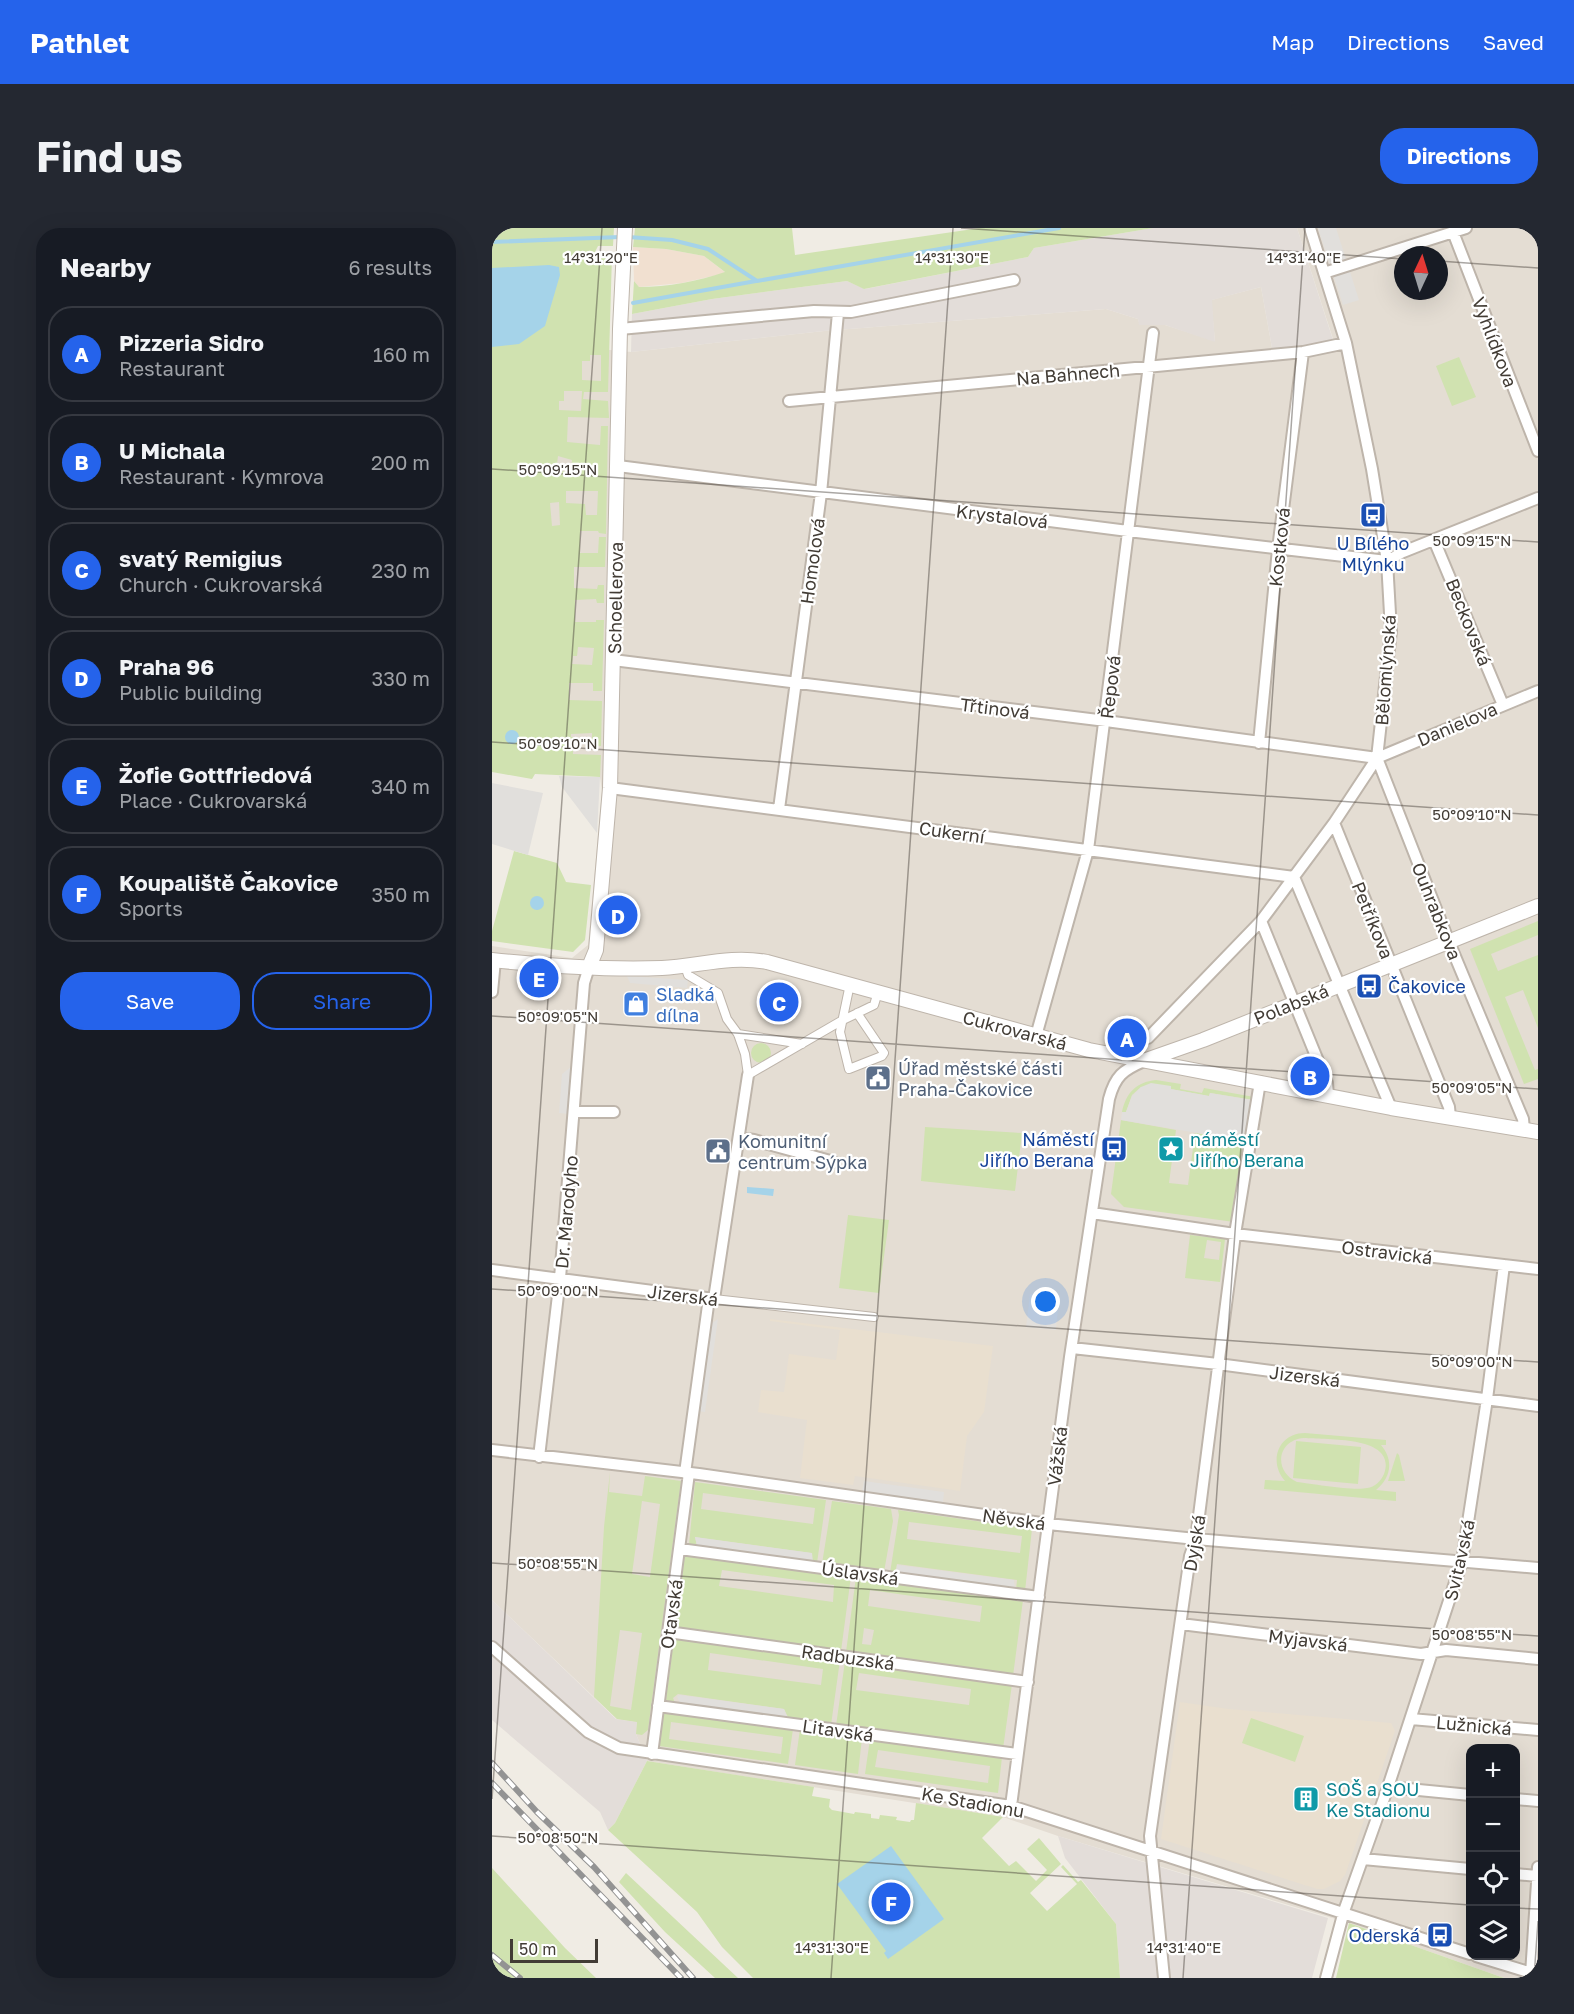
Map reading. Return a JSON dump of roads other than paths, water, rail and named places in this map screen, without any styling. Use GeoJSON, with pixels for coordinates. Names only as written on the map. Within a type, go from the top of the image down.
{"type":"FeatureCollection","features":[{"type":"Feature","properties":{"kind":"street","name":"Schoellerova"},"geometry":{"type":"LineString","coordinates":[[589,967],[596,950],[610,788],[620,328],[625,228]]}},
{"type":"Feature","properties":{"kind":"street","name":"Bělomlýnská"},"geometry":{"type":"LineString","coordinates":[[1148,1038],[1261,921],[1334,823],[1377,758],[1391,631],[1387,561],[1372,469],[1346,343],[1310,228]]}},
{"type":"Feature","properties":{"kind":"street"},"geometry":{"type":"LineString","coordinates":[[1324,273],[1466,228]]}},
{"type":"Feature","properties":{"kind":"street","name":"Vyhlídkova"},"geometry":{"type":"LineString","coordinates":[[1453,232],[1538,451]]}},
{"type":"Feature","properties":{"kind":"street"},"geometry":{"type":"LineString","coordinates":[[620,328],[814,311],[838,313],[1014,280]]}},
{"type":"Feature","properties":{"kind":"street","name":"Homolová"},"geometry":{"type":"LineString","coordinates":[[779,809],[821,493],[838,313]]}},
{"type":"Feature","properties":{"kind":"street","name":"Řepová"},"geometry":{"type":"LineString","coordinates":[[1036,1036],[1088,850],[1106,722],[1153,333]]}},
{"type":"Feature","properties":{"kind":"street","name":"Na Bahnech"},"geometry":{"type":"LineString","coordinates":[[789,401],[1303,352],[1346,343]]}},
{"type":"Feature","properties":{"kind":"street","name":"Kostková"},"geometry":{"type":"LineString","coordinates":[[1259,743],[1278,549],[1303,352]]}},
{"type":"Feature","properties":{"kind":"street","name":"Krystalová"},"geometry":{"type":"LineString","coordinates":[[618,466],[1128,531],[1387,561]]}},
{"type":"Feature","properties":{"kind":"street"},"geometry":{"type":"LineString","coordinates":[[1387,561],[1538,498]]}},
{"type":"Feature","properties":{"kind":"street","name":"Beckovská"},"geometry":{"type":"LineString","coordinates":[[1434,540],[1503,705]]}},
{"type":"Feature","properties":{"kind":"street","name":"Třtinová"},"geometry":{"type":"LineString","coordinates":[[613,660],[1377,758]]}},
{"type":"Feature","properties":{"kind":"street","name":"Danielova"},"geometry":{"type":"LineString","coordinates":[[1377,758],[1538,691]]}},
{"type":"Feature","properties":{"kind":"street","name":"Ouhrabkova"},"geometry":{"type":"LineString","coordinates":[[1377,758],[1449,942],[1523,1119],[1531,1131]]}},
{"type":"Feature","properties":{"kind":"street","name":"Cukerní"},"geometry":{"type":"LineString","coordinates":[[610,788],[1294,877]]}},
{"type":"Feature","properties":{"kind":"street","name":"Petříkova"},"geometry":{"type":"LineString","coordinates":[[1334,823],[1449,1107],[1450,1117]]}},
{"type":"Feature","properties":{"kind":"street"},"geometry":{"type":"LineString","coordinates":[[1294,877],[1391,1107]]}},
{"type":"Feature","properties":{"kind":"street","name":"Polabská"},"geometry":{"type":"LineString","coordinates":[[1144,1060],[1203,1040],[1538,906]]}},
{"type":"Feature","properties":{"kind":"street"},"geometry":{"type":"LineString","coordinates":[[1261,921],[1327,1083],[1328,1095]]}},
{"type":"Feature","properties":{"kind":"street","name":"Cukrovarská"},"geometry":{"type":"LineString","coordinates":[[494,960],[589,967],[685,966],[748,958],[1089,1050],[1531,1131]]}},
{"type":"Feature","properties":{"kind":"street"},"geometry":{"type":"LineString","coordinates":[[492,992],[494,960]]}},
{"type":"Feature","properties":{"kind":"street"},"geometry":{"type":"LineString","coordinates":[[685,966],[688,975],[718,993],[727,1019],[738,1034],[745,1054],[747,1075],[841,1021],[874,1005],[878,992]]}},
{"type":"Feature","properties":{"kind":"street","name":"Dr. Marodyho"},"geometry":{"type":"LineString","coordinates":[[539,1457],[560,1278],[584,983],[589,967]]}},
{"type":"Feature","properties":{"kind":"street"},"geometry":{"type":"LineString","coordinates":[[850,984],[840,1032],[849,1069],[882,1056],[884,1051],[857,1013]]}},
{"type":"Feature","properties":{"kind":"street"},"geometry":{"type":"LineString","coordinates":[[738,1034],[802,1044]]}},
{"type":"Feature","properties":{"kind":"street"},"geometry":{"type":"LineString","coordinates":[[1144,1060],[1122,1073],[1112,1089],[1092,1214],[1235,1234],[1260,1082]]}},
{"type":"Feature","properties":{"kind":"street","name":"Otavská"},"geometry":{"type":"LineString","coordinates":[[652,1754],[680,1549],[687,1473],[747,1075]]}},
{"type":"Feature","properties":{"kind":"street"},"geometry":{"type":"LineString","coordinates":[[574,1112],[614,1113]]}},
{"type":"Feature","properties":{"kind":"street"},"geometry":{"type":"LineString","coordinates":[[739,1138],[834,1162]]}},
{"type":"Feature","properties":{"kind":"street","name":"Vážská"},"geometry":{"type":"LineString","coordinates":[[1011,1806],[1092,1214]]}},
{"type":"Feature","properties":{"kind":"street","name":"Ostravická"},"geometry":{"type":"LineString","coordinates":[[1235,1234],[1538,1269]]}},
{"type":"Feature","properties":{"kind":"street","name":"Dyjská"},"geometry":{"type":"LineString","coordinates":[[1164,1978],[1150,1836],[1190,1556],[1196,1539],[1235,1234]]}},
{"type":"Feature","properties":{"kind":"street","name":"Svitavská"},"geometry":{"type":"LineString","coordinates":[[1326,1978],[1344,1911],[1434,1651],[1462,1561],[1487,1399],[1504,1265]]}},
{"type":"Feature","properties":{"kind":"street","name":"Jizerská"},"geometry":{"type":"LineString","coordinates":[[492,1270],[712,1299],[874,1317]]}},
{"type":"Feature","properties":{"kind":"street","name":"Jizerská"},"geometry":{"type":"LineString","coordinates":[[1072,1348],[1538,1406]]}},
{"type":"Feature","properties":{"kind":"street","name":"Něvská"},"geometry":{"type":"LineString","coordinates":[[492,1450],[687,1473],[1048,1524],[1538,1568]]}},
{"type":"Feature","properties":{"kind":"street","name":"Úslavská"},"geometry":{"type":"LineString","coordinates":[[680,1549],[1039,1597]]}},
{"type":"Feature","properties":{"kind":"street","name":"Myjavská"},"geometry":{"type":"LineString","coordinates":[[1181,1624],[1421,1654],[1446,1650],[1538,1659]]}},
{"type":"Feature","properties":{"kind":"street","name":"Radbuzská"},"geometry":{"type":"LineString","coordinates":[[668,1632],[1028,1682]]}},
{"type":"Feature","properties":{"kind":"street","name":"Ke Stadionu"},"geometry":{"type":"LineString","coordinates":[[492,1647],[588,1732],[620,1748],[1011,1806],[1344,1911],[1466,1953]]}},
{"type":"Feature","properties":{"kind":"street","name":"Litavská"},"geometry":{"type":"LineString","coordinates":[[658,1706],[1017,1754]]}},
{"type":"Feature","properties":{"kind":"street","name":"Lužnická"},"geometry":{"type":"LineString","coordinates":[[1411,1719],[1538,1730]]}},
{"type":"Feature","properties":{"kind":"street"},"geometry":{"type":"LineString","coordinates":[[1388,1787],[1466,1794]]}},
{"type":"Feature","properties":{"kind":"street"},"geometry":{"type":"LineString","coordinates":[[1520,1798],[1538,1800]]}},
{"type":"Feature","properties":{"kind":"street"},"geometry":{"type":"LineString","coordinates":[[1363,1859],[1466,1869]]}},
{"type":"Feature","properties":{"kind":"street"},"geometry":{"type":"LineString","coordinates":[[1488,1960],[1534,1975],[1538,1868]]}},
{"type":"Feature","properties":{"kind":"street"},"geometry":{"type":"LineString","coordinates":[[1520,1874],[1538,1876]]}},
{"type":"Feature","properties":{"kind":"water"},"geometry":{"type":"Polygon","coordinates":[[[549,265],[559,267],[560,275],[545,326],[519,344],[492,347],[492,268],[549,265]]]}},
{"type":"Feature","properties":{"kind":"water"},"geometry":{"type":"Polygon","coordinates":[[[512,730],[517,732],[519,737],[517,742],[512,744],[507,742],[505,737],[507,732],[512,730]]]}},
{"type":"Feature","properties":{"kind":"water"},"geometry":{"type":"Polygon","coordinates":[[[534,896],[540,896],[544,903],[540,910],[534,910],[530,906],[530,900],[534,896]]]}},
{"type":"Feature","properties":{"kind":"water"},"geometry":{"type":"Polygon","coordinates":[[[747,1187],[774,1189],[773,1196],[747,1193],[747,1187]]]}},
{"type":"Feature","properties":{"kind":"water"},"geometry":{"type":"Polygon","coordinates":[[[891,1846],[944,1919],[888,1959],[884,1953],[886,1951],[837,1884],[891,1846]]]}},
{"type":"Feature","properties":{"kind":"waterway"},"geometry":{"type":"LineString","coordinates":[[628,237],[672,240],[708,249],[757,281],[1059,228]]}},
{"type":"Feature","properties":{"kind":"waterway"},"geometry":{"type":"LineString","coordinates":[[492,242],[620,237]]}},
{"type":"Feature","properties":{"kind":"waterway"},"geometry":{"type":"LineString","coordinates":[[633,303],[756,281]]}},
{"type":"Feature","properties":{"kind":"railway"},"geometry":{"type":"LineString","coordinates":[[492,1763],[537,1812],[594,1867],[693,1978]]}},
{"type":"Feature","properties":{"kind":"railway"},"geometry":{"type":"LineString","coordinates":[[492,1783],[681,1978]]}},
{"type":"Feature","properties":{"kind":"railway"},"geometry":{"type":"LineString","coordinates":[[492,1955],[520,1978]]}},
{"type":"Feature","properties":{"kind":"place","name":"U Bílého Mlýnku"},"geometry":{"type":"Point","coordinates":[1373,515]}},
{"type":"Feature","properties":{"kind":"place","name":"Praha 96"},"geometry":{"type":"Point","coordinates":[618,915]}},
{"type":"Feature","properties":{"kind":"place","name":"Žofie Gottfriedová"},"geometry":{"type":"Point","coordinates":[539,978]}},
{"type":"Feature","properties":{"kind":"place","name":"Čakovice"},"geometry":{"type":"Point","coordinates":[1369,986]}},
{"type":"Feature","properties":{"kind":"place","name":"svatý Remigius"},"geometry":{"type":"Point","coordinates":[779,1002]}},
{"type":"Feature","properties":{"kind":"place","name":"Sladká dílna"},"geometry":{"type":"Point","coordinates":[636,1004]}},
{"type":"Feature","properties":{"kind":"place","name":"Pizzeria Sidro"},"geometry":{"type":"Point","coordinates":[1127,1038]}},
{"type":"Feature","properties":{"kind":"place","name":"U Michala"},"geometry":{"type":"Point","coordinates":[1310,1076]}},
{"type":"Feature","properties":{"kind":"place","name":"Úřad městské části Praha-Čakovice"},"geometry":{"type":"Point","coordinates":[878,1078]}},
{"type":"Feature","properties":{"kind":"place","name":"Náměstí Jiřího Berana"},"geometry":{"type":"Point","coordinates":[1114,1149]}},
{"type":"Feature","properties":{"kind":"place","name":"náměstí Jiřího Berana"},"geometry":{"type":"Point","coordinates":[1171,1149]}},
{"type":"Feature","properties":{"kind":"place","name":"Komunitní centrum Sýpka"},"geometry":{"type":"Point","coordinates":[718,1151]}},
{"type":"Feature","properties":{"kind":"place","name":"SOŠ a SOU Ke Stadionu"},"geometry":{"type":"Point","coordinates":[1306,1799]}},
{"type":"Feature","properties":{"kind":"place","name":"Koupaliště Čakovice"},"geometry":{"type":"Point","coordinates":[891,1902]}},
{"type":"Feature","properties":{"kind":"place","name":"Oderská"},"geometry":{"type":"Point","coordinates":[1440,1935]}}]}
